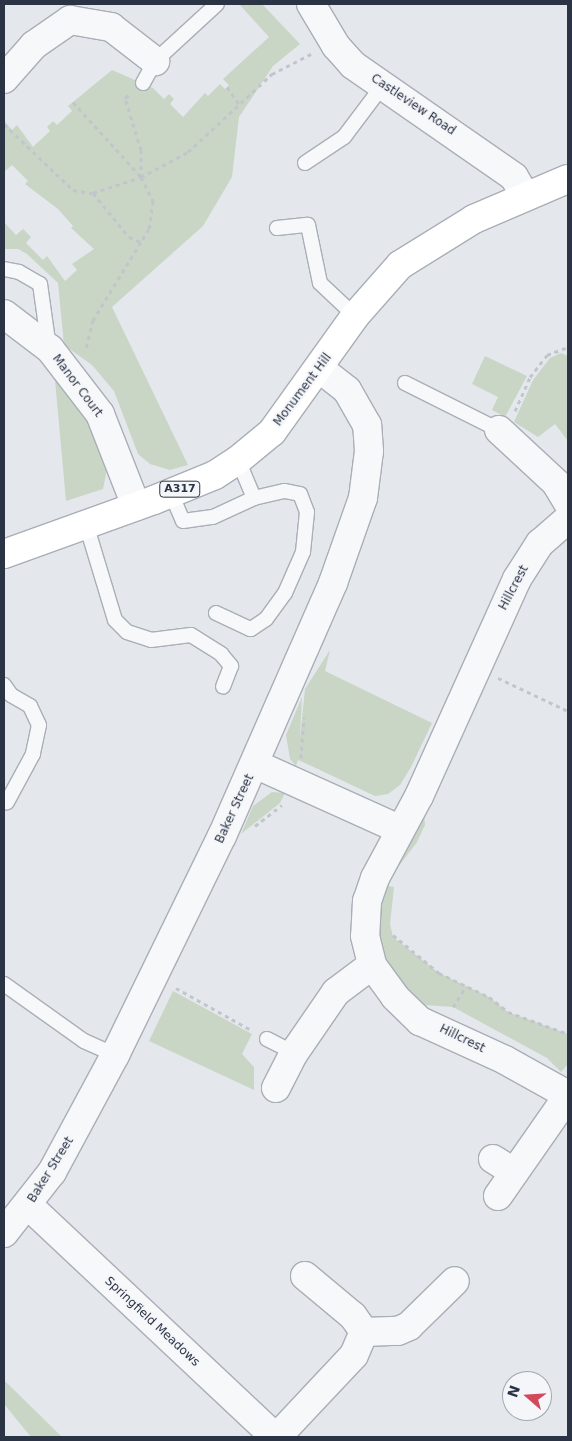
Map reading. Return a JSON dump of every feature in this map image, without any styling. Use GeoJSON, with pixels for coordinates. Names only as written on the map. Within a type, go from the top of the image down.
{"type":"FeatureCollection","features":[{"type":"Feature","properties":{"kind":"main road","name":"Monument Hill"},"geometry":{"type":"LineString","coordinates":[[4,554],[171,493],[215,475],[238,460],[272,432],[320,369],[355,316],[392,272],[431,242],[526,197],[568,180]]}},
{"type":"Feature","properties":{"kind":"street","name":"Castleview Road"},"geometry":{"type":"LineString","coordinates":[[312,4],[333,41],[353,65],[384,84],[514,177],[526,197]]}},
{"type":"Feature","properties":{"kind":"street"},"geometry":{"type":"LineString","coordinates":[[4,79],[34,45],[70,20],[112,27],[149,72]]}},
{"type":"Feature","properties":{"kind":"street","name":"Manor Court"},"geometry":{"type":"LineString","coordinates":[[4,314],[50,349],[100,414],[136,506]]}},
{"type":"Feature","properties":{"kind":"street","name":"Baker Street"},"geometry":{"type":"LineString","coordinates":[[4,1234],[29,1206],[52,1172],[115,1055],[255,764],[333,583],[363,498],[369,451],[367,425],[347,390],[320,369]]}},
{"type":"Feature","properties":{"kind":"street"},"geometry":{"type":"LineString","coordinates":[[502,432],[556,483],[568,503]]}},
{"type":"Feature","properties":{"kind":"street","name":"Hillcrest"},"geometry":{"type":"LineString","coordinates":[[498,1196],[503,1165],[567,1096],[505,1060],[420,1021],[394,997],[372,965],[365,936],[367,901],[399,828],[418,796],[475,667],[517,579],[540,543],[568,519]]}},
{"type":"Feature","properties":{"kind":"street"},"geometry":{"type":"LineString","coordinates":[[255,764],[399,828]]}},
{"type":"Feature","properties":{"kind":"street"},"geometry":{"type":"LineString","coordinates":[[276,1088],[294,1053],[336,992],[372,965]]}},
{"type":"Feature","properties":{"kind":"street","name":"Springfield Meadows"},"geometry":{"type":"LineString","coordinates":[[29,1206],[276,1437]]}},
{"type":"Feature","properties":{"kind":"street"},"geometry":{"type":"LineString","coordinates":[[305,1276],[353,1316],[364,1332]]}},
{"type":"Feature","properties":{"kind":"street"},"geometry":{"type":"LineString","coordinates":[[364,1332],[398,1331],[409,1326],[455,1281]]}},
{"type":"Feature","properties":{"kind":"street"},"geometry":{"type":"LineString","coordinates":[[276,1437],[354,1355],[364,1332]]}},
{"type":"Feature","properties":{"kind":"lane"},"geometry":{"type":"LineString","coordinates":[[149,72],[217,4]]}},
{"type":"Feature","properties":{"kind":"lane"},"geometry":{"type":"LineString","coordinates":[[305,162],[344,137],[384,84]]}},
{"type":"Feature","properties":{"kind":"lane"},"geometry":{"type":"LineString","coordinates":[[277,228],[308,225],[320,283],[355,316]]}},
{"type":"Feature","properties":{"kind":"lane"},"geometry":{"type":"LineString","coordinates":[[4,270],[19,272],[40,284],[50,349]]}},
{"type":"Feature","properties":{"kind":"lane"},"geometry":{"type":"LineString","coordinates":[[405,383],[502,432]]}},
{"type":"Feature","properties":{"kind":"lane"},"geometry":{"type":"LineString","coordinates":[[238,460],[254,498]]}},
{"type":"Feature","properties":{"kind":"lane"},"geometry":{"type":"LineString","coordinates":[[171,493],[183,521],[213,517],[254,498],[284,491],[300,494],[307,512],[303,552],[285,593],[266,619],[251,629],[216,613]]}},
{"type":"Feature","properties":{"kind":"lane"},"geometry":{"type":"LineString","coordinates":[[86,524],[115,620],[127,632],[152,640],[191,635],[221,654],[230,666],[223,687]]}},
{"type":"Feature","properties":{"kind":"lane"},"geometry":{"type":"LineString","coordinates":[[4,685],[10,695],[30,706],[39,725],[33,754],[7,802]]}},
{"type":"Feature","properties":{"kind":"lane"},"geometry":{"type":"LineString","coordinates":[[4,984],[84,1041],[115,1055]]}},
{"type":"Feature","properties":{"kind":"lane"},"geometry":{"type":"LineString","coordinates":[[267,1039],[294,1053]]}},
{"type":"Feature","properties":{"kind":"path"},"geometry":{"type":"LineString","coordinates":[[4,124],[73,190],[93,193],[141,177],[188,152],[272,74],[333,41]]}},
{"type":"Feature","properties":{"kind":"path"},"geometry":{"type":"LineString","coordinates":[[141,177],[141,150],[125,98],[149,72]]}},
{"type":"Feature","properties":{"kind":"path"},"geometry":{"type":"LineString","coordinates":[[227,87],[239,104]]}},
{"type":"Feature","properties":{"kind":"path"},"geometry":{"type":"LineString","coordinates":[[73,102],[141,177],[152,201],[149,229],[93,320],[76,382]]}},
{"type":"Feature","properties":{"kind":"path"},"geometry":{"type":"LineString","coordinates":[[93,193],[129,237],[141,242]]}},
{"type":"Feature","properties":{"kind":"path"},"geometry":{"type":"LineString","coordinates":[[502,432],[530,377],[547,356],[568,348]]}},
{"type":"Feature","properties":{"kind":"path"},"geometry":{"type":"LineString","coordinates":[[475,667],[568,712]]}},
{"type":"Feature","properties":{"kind":"path"},"geometry":{"type":"LineString","coordinates":[[391,930],[406,947],[466,988],[489,997],[508,1012],[568,1034]]}},
{"type":"Feature","properties":{"kind":"path"},"geometry":{"type":"LineString","coordinates":[[173,987],[267,1039]]}},
{"type":"Feature","properties":{"kind":"path"},"geometry":{"type":"LineString","coordinates":[[453,1006],[466,988]]}},
{"type":"Feature","properties":{"kind":"green space"},"geometry":{"type":"Polygon","coordinates":[[[239,4],[262,4],[300,44],[273,66],[239,117],[232,177],[203,226],[112,307],[188,465],[170,470],[150,464],[138,454],[114,391],[92,365],[64,345],[58,283],[27,254],[18,249],[4,249],[4,222],[16,235],[23,229],[31,237],[26,243],[43,260],[47,256],[65,281],[77,270],[72,264],[94,249],[71,228],[73,226],[58,209],[25,184],[28,181],[12,165],[4,172],[4,121],[12,130],[17,125],[33,147],[50,131],[47,127],[53,121],[57,125],[72,111],[68,106],[112,70],[153,88],[164,99],[169,94],[174,99],[170,104],[183,117],[205,93],[208,96],[220,84],[225,89],[229,85],[223,79],[269,37],[239,4]]]}},
{"type":"Feature","properties":{"kind":"green space"},"geometry":{"type":"Polygon","coordinates":[[[561,353],[568,356],[568,441],[555,424],[538,437],[514,422],[533,380],[550,358],[561,353]]]}},
{"type":"Feature","properties":{"kind":"green space"},"geometry":{"type":"Polygon","coordinates":[[[485,356],[527,376],[505,417],[492,410],[498,397],[472,384],[485,356]]]}},
{"type":"Feature","properties":{"kind":"green space"},"geometry":{"type":"Polygon","coordinates":[[[55,380],[81,403],[107,469],[103,489],[66,501],[55,380]]]}},
{"type":"Feature","properties":{"kind":"green space"},"geometry":{"type":"Polygon","coordinates":[[[330,650],[325,671],[432,723],[411,767],[400,785],[388,794],[375,796],[298,760],[296,766],[290,759],[286,735],[302,697],[300,738],[305,689],[330,650]]]}},
{"type":"Feature","properties":{"kind":"green space"},"geometry":{"type":"Polygon","coordinates":[[[272,792],[285,793],[280,803],[241,834],[253,806],[272,792]]]}},
{"type":"Feature","properties":{"kind":"green space"},"geometry":{"type":"Polygon","coordinates":[[[424,812],[425,825],[417,842],[390,878],[424,812]]]}},
{"type":"Feature","properties":{"kind":"green space"},"geometry":{"type":"Polygon","coordinates":[[[382,885],[394,887],[390,924],[393,937],[439,973],[489,997],[508,1012],[568,1034],[568,1064],[561,1072],[547,1058],[453,1007],[425,1005],[400,984],[387,966],[378,942],[382,885]]]}},
{"type":"Feature","properties":{"kind":"green space"},"geometry":{"type":"Polygon","coordinates":[[[173,991],[252,1034],[242,1054],[254,1067],[254,1090],[149,1041],[173,991]]]}},
{"type":"Feature","properties":{"kind":"green space"},"geometry":{"type":"Polygon","coordinates":[[[4,1381],[62,1437],[31,1437],[4,1404],[4,1381]]]}}]}
